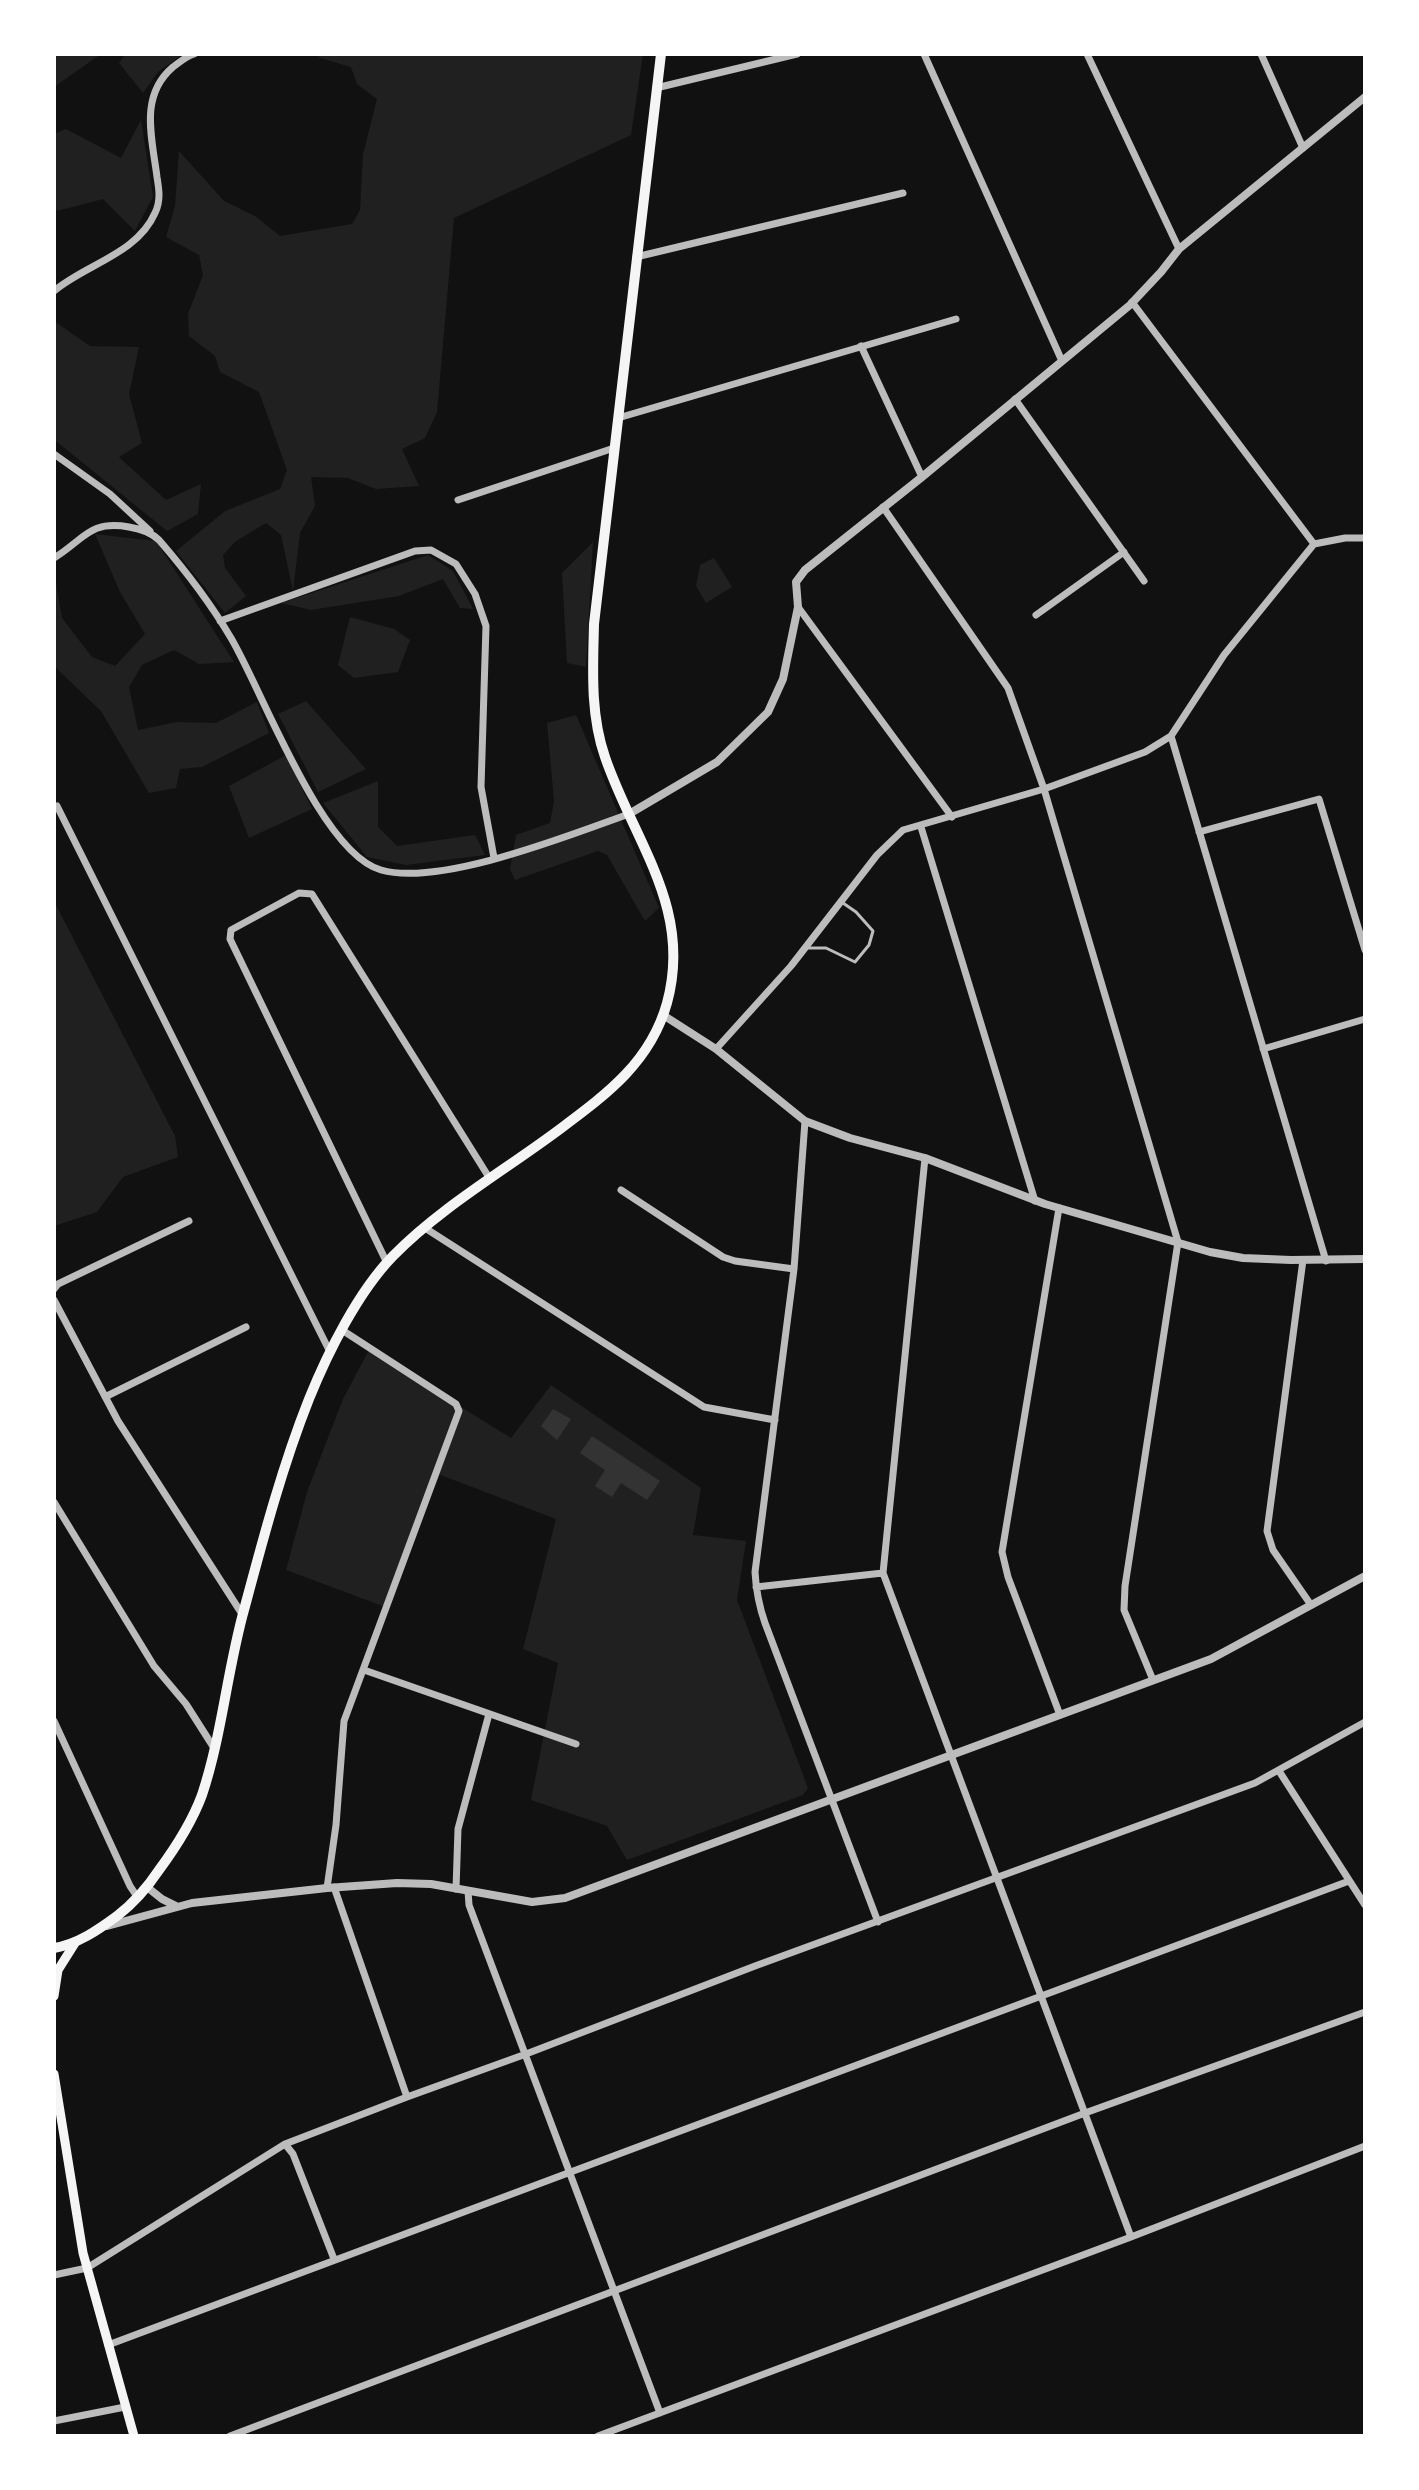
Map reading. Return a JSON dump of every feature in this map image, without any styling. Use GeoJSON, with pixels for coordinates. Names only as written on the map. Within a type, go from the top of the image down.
{"type":"FeatureCollection","features":[{"type":"Feature","properties":{"kind":"main road"},"geometry":{"type":"LineString","coordinates":[[54,1948],[75,1943],[103,1927],[138,1898],[171,1854],[189,1823],[202,1795],[242,1614],[287,1457],[311,1393],[342,1330],[387,1263],[425,1228],[619,1083],[647,1049],[663,1015],[672,982],[674,956],[669,910],[604,755],[593,688],[594,624],[661,54]]}},
{"type":"Feature","properties":{"kind":"main road"},"geometry":{"type":"LineString","coordinates":[[54,1996],[58,1970],[75,1943]]}},
{"type":"Feature","properties":{"kind":"main road"},"geometry":{"type":"LineString","coordinates":[[54,2074],[87,2268],[134,2436]]}},
{"type":"Feature","properties":{"kind":"street"},"geometry":{"type":"LineString","coordinates":[[54,291],[81,272],[121,251],[144,231],[155,213],[160,197],[150,118],[152,95],[162,76],[186,56],[194,54]]}},
{"type":"Feature","properties":{"kind":"street"},"geometry":{"type":"LineString","coordinates":[[656,88],[797,54]]}},
{"type":"Feature","properties":{"kind":"street"},"geometry":{"type":"LineString","coordinates":[[924,54],[1062,361]]}},
{"type":"Feature","properties":{"kind":"street"},"geometry":{"type":"LineString","coordinates":[[1087,54],[1179,249]]}},
{"type":"Feature","properties":{"kind":"street"},"geometry":{"type":"LineString","coordinates":[[1261,54],[1303,148]]}},
{"type":"Feature","properties":{"kind":"street"},"geometry":{"type":"LineString","coordinates":[[54,454],[110,494],[177,561],[231,637],[315,804],[336,836],[356,855],[379,869],[404,873],[435,872],[494,858],[629,814],[717,762],[768,712],[783,679],[798,607],[796,582],[805,570],[1132,302],[1179,249],[1365,97]]}},
{"type":"Feature","properties":{"kind":"street"},"geometry":{"type":"LineString","coordinates":[[636,257],[903,193]]}},
{"type":"Feature","properties":{"kind":"street"},"geometry":{"type":"LineString","coordinates":[[1132,302],[1314,544]]}},
{"type":"Feature","properties":{"kind":"street"},"geometry":{"type":"LineString","coordinates":[[618,418],[956,319]]}},
{"type":"Feature","properties":{"kind":"street"},"geometry":{"type":"LineString","coordinates":[[861,346],[922,477]]}},
{"type":"Feature","properties":{"kind":"street"},"geometry":{"type":"LineString","coordinates":[[1015,399],[1144,581]]}},
{"type":"Feature","properties":{"kind":"street"},"geometry":{"type":"LineString","coordinates":[[458,500],[614,448]]}},
{"type":"Feature","properties":{"kind":"street"},"geometry":{"type":"LineString","coordinates":[[883,507],[1008,688],[1044,789],[1178,1242],[1124,1610],[1153,1680]]}},
{"type":"Feature","properties":{"kind":"street"},"geometry":{"type":"LineString","coordinates":[[54,558],[99,526],[131,527],[152,533]]}},
{"type":"Feature","properties":{"kind":"street"},"geometry":{"type":"LineString","coordinates":[[716,1049],[805,948],[889,841],[903,830],[1044,789],[1145,752],[1171,736],[1224,655],[1314,544],[1365,538]]}},
{"type":"Feature","properties":{"kind":"street"},"geometry":{"type":"LineString","coordinates":[[220,621],[415,551],[431,550],[456,564],[475,594],[486,626],[481,787],[494,858]]}},
{"type":"Feature","properties":{"kind":"street"},"geometry":{"type":"LineString","coordinates":[[1036,615],[1124,552]]}},
{"type":"Feature","properties":{"kind":"street"},"geometry":{"type":"LineString","coordinates":[[798,607],[952,817]]}},
{"type":"Feature","properties":{"kind":"street"},"geometry":{"type":"LineString","coordinates":[[1171,736],[1326,1261]]}},
{"type":"Feature","properties":{"kind":"street"},"geometry":{"type":"LineString","coordinates":[[1199,832],[1319,799],[1365,950]]}},
{"type":"Feature","properties":{"kind":"street"},"geometry":{"type":"LineString","coordinates":[[57,806],[331,1354]]}},
{"type":"Feature","properties":{"kind":"street"},"geometry":{"type":"LineString","coordinates":[[921,827],[1035,1201]]}},
{"type":"Feature","properties":{"kind":"street"},"geometry":{"type":"LineString","coordinates":[[387,1263],[230,939],[231,930],[299,893],[312,894],[490,1179]]}},
{"type":"Feature","properties":{"kind":"street"},"geometry":{"type":"LineString","coordinates":[[663,1015],[716,1049],[805,1121],[850,1138],[925,1158],[1035,1201],[1243,1258],[1365,1259]]}},
{"type":"Feature","properties":{"kind":"street"},"geometry":{"type":"LineString","coordinates":[[1263,1049],[1365,1019]]}},
{"type":"Feature","properties":{"kind":"street"},"geometry":{"type":"LineString","coordinates":[[805,1121],[794,1269],[755,1572],[756,1587],[765,1623],[878,1922]]}},
{"type":"Feature","properties":{"kind":"street"},"geometry":{"type":"LineString","coordinates":[[925,1158],[883,1573],[1131,2237]]}},
{"type":"Feature","properties":{"kind":"street"},"geometry":{"type":"LineString","coordinates":[[621,1190],[723,1257],[794,1269]]}},
{"type":"Feature","properties":{"kind":"street"},"geometry":{"type":"LineString","coordinates":[[1059,1208],[1002,1552],[1008,1577],[1060,1715]]}},
{"type":"Feature","properties":{"kind":"street"},"geometry":{"type":"LineString","coordinates":[[54,1289],[58,1284],[189,1221]]}},
{"type":"Feature","properties":{"kind":"street"},"geometry":{"type":"LineString","coordinates":[[425,1228],[704,1407],[775,1420]]}},
{"type":"Feature","properties":{"kind":"street"},"geometry":{"type":"LineString","coordinates":[[1303,1260],[1267,1531],[1273,1550],[1311,1605]]}},
{"type":"Feature","properties":{"kind":"street"},"geometry":{"type":"LineString","coordinates":[[54,1300],[126,1434],[242,1614]]}},
{"type":"Feature","properties":{"kind":"street"},"geometry":{"type":"LineString","coordinates":[[105,1397],[246,1327]]}},
{"type":"Feature","properties":{"kind":"street"},"geometry":{"type":"LineString","coordinates":[[342,1330],[456,1404],[459,1411],[344,1721],[330,1887],[407,2097]]}},
{"type":"Feature","properties":{"kind":"street"},"geometry":{"type":"LineString","coordinates":[[54,1502],[154,1666],[186,1704],[214,1748]]}},
{"type":"Feature","properties":{"kind":"street"},"geometry":{"type":"LineString","coordinates":[[756,1587],[883,1573]]}},
{"type":"Feature","properties":{"kind":"street"},"geometry":{"type":"LineString","coordinates":[[103,1927],[177,1906],[330,1887],[431,1884],[532,1902],[565,1898],[1211,1659],[1365,1576]]}},
{"type":"Feature","properties":{"kind":"street"},"geometry":{"type":"LineString","coordinates":[[364,1670],[576,1744]]}},
{"type":"Feature","properties":{"kind":"street"},"geometry":{"type":"LineString","coordinates":[[456,1889],[458,1829],[489,1714]]}},
{"type":"Feature","properties":{"kind":"street"},"geometry":{"type":"LineString","coordinates":[[54,1721],[138,1898]]}},
{"type":"Feature","properties":{"kind":"street"},"geometry":{"type":"LineString","coordinates":[[54,2275],[87,2268],[285,2144],[755,1966],[1255,1783],[1365,1722]]}},
{"type":"Feature","properties":{"kind":"street"},"geometry":{"type":"LineString","coordinates":[[1279,1771],[1365,1905]]}},
{"type":"Feature","properties":{"kind":"street"},"geometry":{"type":"LineString","coordinates":[[108,2345],[1349,1881]]}},
{"type":"Feature","properties":{"kind":"street"},"geometry":{"type":"LineString","coordinates":[[147,1887],[177,1906]]}},
{"type":"Feature","properties":{"kind":"street"},"geometry":{"type":"LineString","coordinates":[[468,1891],[469,1905],[660,2413]]}},
{"type":"Feature","properties":{"kind":"street"},"geometry":{"type":"LineString","coordinates":[[230,2436],[1085,2113],[1365,2012]]}},
{"type":"Feature","properties":{"kind":"street"},"geometry":{"type":"LineString","coordinates":[[285,2144],[293,2154],[334,2259]]}},
{"type":"Feature","properties":{"kind":"street"},"geometry":{"type":"LineString","coordinates":[[598,2436],[1365,2146]]}},
{"type":"Feature","properties":{"kind":"street"},"geometry":{"type":"LineString","coordinates":[[54,2421],[125,2407]]}},
{"type":"Feature","properties":{"kind":"lane"},"geometry":{"type":"LineString","coordinates":[[805,948],[826,948],[855,962],[869,945],[873,931],[856,912],[841,902]]}},
{"type":"Feature","properties":{"kind":"shaded area"},"geometry":{"type":"Polygon","coordinates":[[[54,54],[101,54],[54,87],[54,54]]]}},
{"type":"Feature","properties":{"kind":"shaded area"},"geometry":{"type":"Polygon","coordinates":[[[125,54],[183,54],[158,72],[143,93],[119,63],[125,54]]]}},
{"type":"Feature","properties":{"kind":"shaded area"},"geometry":{"type":"Polygon","coordinates":[[[317,54],[643,54],[631,135],[454,218],[437,412],[425,438],[402,449],[419,486],[376,489],[348,478],[311,477],[315,506],[300,533],[293,591],[281,535],[266,523],[236,541],[223,555],[225,568],[246,596],[225,613],[176,551],[225,511],[280,489],[287,470],[259,392],[220,372],[215,356],[189,336],[188,314],[203,275],[199,255],[166,237],[175,206],[179,151],[224,201],[255,216],[280,236],[352,224],[360,210],[363,154],[377,99],[357,84],[351,67],[320,58],[317,54]]]}},
{"type":"Feature","properties":{"kind":"shaded area"},"geometry":{"type":"Polygon","coordinates":[[[141,120],[153,197],[135,231],[103,199],[57,211],[54,205],[54,134],[66,129],[121,158],[141,120]]]}},
{"type":"Feature","properties":{"kind":"shaded area"},"geometry":{"type":"Polygon","coordinates":[[[54,321],[90,346],[139,347],[129,394],[142,443],[119,457],[166,500],[201,484],[198,514],[167,531],[54,438],[54,321]]]}},
{"type":"Feature","properties":{"kind":"shaded area"},"geometry":{"type":"Polygon","coordinates":[[[95,534],[156,541],[234,662],[199,664],[174,650],[142,665],[129,687],[138,730],[177,722],[216,723],[257,702],[269,733],[202,767],[180,769],[176,788],[149,793],[101,711],[54,666],[54,571],[62,618],[92,657],[115,666],[145,634],[120,592],[95,534]]]}},
{"type":"Feature","properties":{"kind":"shaded area"},"geometry":{"type":"Polygon","coordinates":[[[593,542],[586,667],[567,663],[562,573],[593,542]]]}},
{"type":"Feature","properties":{"kind":"shaded area"},"geometry":{"type":"Polygon","coordinates":[[[428,555],[453,571],[473,609],[460,608],[443,579],[399,596],[311,610],[281,603],[428,555]]]}},
{"type":"Feature","properties":{"kind":"shaded area"},"geometry":{"type":"Polygon","coordinates":[[[714,558],[732,587],[706,603],[696,586],[700,565],[714,558]]]}},
{"type":"Feature","properties":{"kind":"shaded area"},"geometry":{"type":"Polygon","coordinates":[[[350,617],[394,629],[410,640],[398,672],[354,678],[338,665],[350,617]]]}},
{"type":"Feature","properties":{"kind":"shaded area"},"geometry":{"type":"Polygon","coordinates":[[[306,701],[366,769],[318,792],[278,714],[306,701]]]}},
{"type":"Feature","properties":{"kind":"shaded area"},"geometry":{"type":"Polygon","coordinates":[[[576,715],[659,908],[645,921],[607,855],[598,851],[515,880],[510,869],[516,835],[550,823],[554,801],[547,723],[576,715]]]}},
{"type":"Feature","properties":{"kind":"shaded area"},"geometry":{"type":"Polygon","coordinates":[[[286,755],[312,809],[249,838],[229,786],[286,755]]]}},
{"type":"Feature","properties":{"kind":"shaded area"},"geometry":{"type":"Polygon","coordinates":[[[378,781],[378,827],[397,846],[475,835],[485,855],[406,865],[367,857],[323,803],[378,781]]]}},
{"type":"Feature","properties":{"kind":"shaded area"},"geometry":{"type":"Polygon","coordinates":[[[54,901],[175,1136],[178,1157],[123,1177],[97,1212],[54,1226],[54,901]]]}},
{"type":"Feature","properties":{"kind":"shaded area"},"geometry":{"type":"Polygon","coordinates":[[[369,1350],[511,1438],[551,1385],[701,1488],[693,1535],[746,1541],[737,1600],[808,1788],[803,1795],[627,1860],[607,1826],[531,1800],[558,1663],[523,1649],[556,1519],[438,1474],[388,1608],[286,1570],[307,1492],[343,1399],[369,1350]]]}},
{"type":"Feature","properties":{"kind":"shaded area"},"geometry":{"type":"Polygon","coordinates":[[[553,1409],[571,1419],[557,1440],[541,1426],[553,1409]]]}},
{"type":"Feature","properties":{"kind":"shaded area"},"geometry":{"type":"Polygon","coordinates":[[[592,1436],[660,1481],[647,1500],[621,1483],[612,1497],[595,1486],[605,1470],[580,1453],[592,1436]]]}}]}
